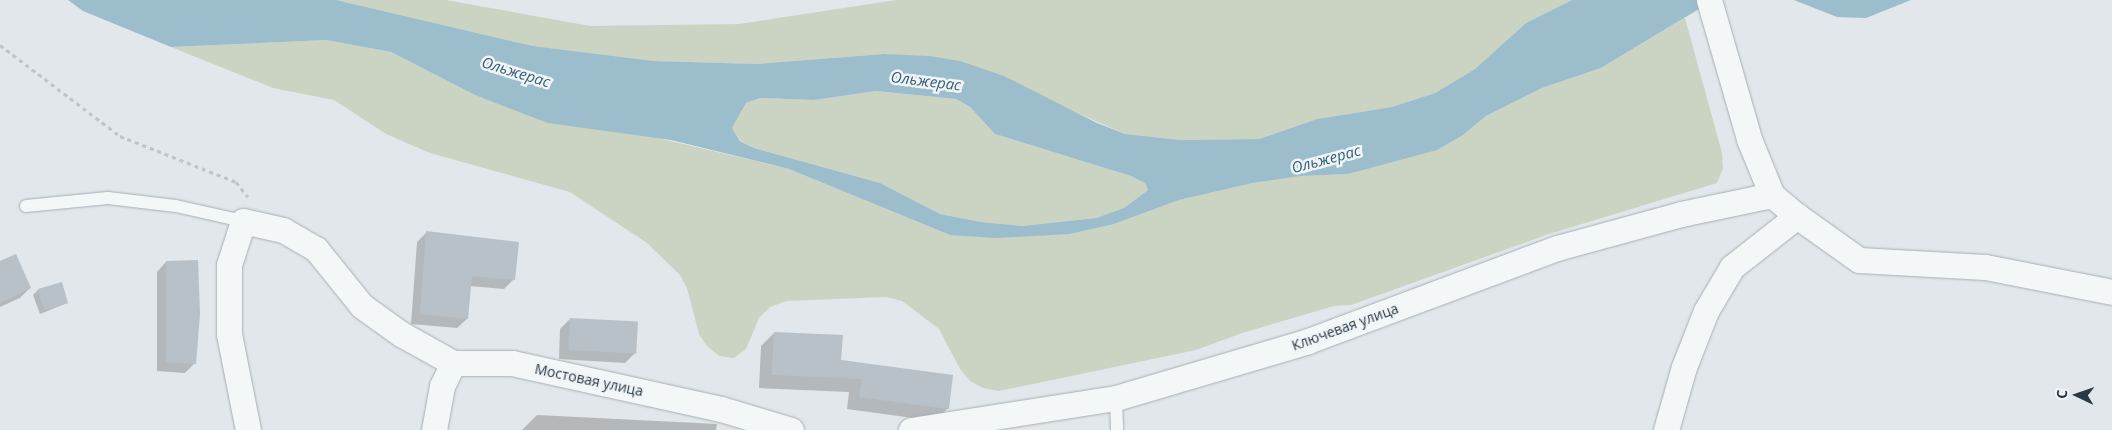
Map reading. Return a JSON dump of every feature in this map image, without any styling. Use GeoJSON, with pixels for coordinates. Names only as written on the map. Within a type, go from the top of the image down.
{"type":"FeatureCollection","features":[{"type":"Feature","properties":{"kind":"street"},"geometry":{"type":"LineString","coordinates":[[1709,0],[1749,139],[1772,195],[1797,216],[1859,260],[1986,267],[2112,292]]}},
{"type":"Feature","properties":{"kind":"street","name":"Ключевая улица"},"geometry":{"type":"LineString","coordinates":[[911,430],[1116,398],[1308,341],[1557,248],[1681,214],[1772,195]]}},
{"type":"Feature","properties":{"kind":"street"},"geometry":{"type":"LineString","coordinates":[[1666,430],[1684,367],[1706,311],[1732,267],[1797,216]]}},
{"type":"Feature","properties":{"kind":"street"},"geometry":{"type":"LineString","coordinates":[[248,430],[229,334],[229,265],[243,221],[283,230],[316,249],[362,306],[401,334],[453,364],[442,386],[434,430]]}},
{"type":"Feature","properties":{"kind":"street","name":"Мостовая улица"},"geometry":{"type":"LineString","coordinates":[[453,364],[512,363],[721,410],[791,430]]}},
{"type":"Feature","properties":{"kind":"lane"},"geometry":{"type":"LineString","coordinates":[[26,206],[108,198],[176,206],[243,221]]}},
{"type":"Feature","properties":{"kind":"lane"},"geometry":{"type":"LineString","coordinates":[[1116,398],[1116,430]]}},
{"type":"Feature","properties":{"kind":"path"},"geometry":{"type":"LineString","coordinates":[[0,45],[120,136],[236,182],[250,200],[243,221]]}},
{"type":"Feature","properties":{"kind":"green space"},"geometry":{"type":"Polygon","coordinates":[[[336,0],[446,0],[590,26],[739,24],[896,0],[1572,0],[1526,23],[1475,69],[1435,93],[1392,107],[1317,119],[1259,139],[1181,140],[1125,134],[960,61],[884,54],[756,64],[654,61],[533,46],[336,0]]]}},
{"type":"Feature","properties":{"kind":"green space"},"geometry":{"type":"Polygon","coordinates":[[[1685,18],[1722,153],[1723,168],[1717,183],[1549,234],[1351,305],[1334,306],[1242,333],[1196,350],[999,391],[983,388],[970,381],[960,369],[939,329],[902,301],[886,297],[786,301],[770,307],[759,318],[746,349],[734,358],[719,356],[707,346],[699,334],[687,288],[680,275],[647,243],[570,192],[430,153],[386,134],[334,100],[273,88],[171,47],[326,40],[391,52],[475,95],[789,169],[950,235],[1070,234],[1114,224],[1179,200],[1253,183],[1301,176],[1348,174],[1463,135],[1486,116],[1542,88],[1601,68],[1685,18]]]}},
{"type":"Feature","properties":{"kind":"green space"},"geometry":{"type":"Polygon","coordinates":[[[876,91],[956,99],[970,107],[995,134],[1131,176],[1145,183],[1148,190],[1124,208],[1096,218],[1022,226],[981,222],[940,214],[880,183],[754,148],[740,140],[732,128],[746,103],[760,98],[814,100],[876,91]]]}},
{"type":"Feature","properties":{"kind":"water","name":"Ольжерас"},"geometry":{"type":"Polygon","coordinates":[[[68,0],[336,0],[533,46],[654,61],[756,64],[884,54],[929,56],[960,61],[1004,76],[1097,123],[1125,134],[1181,140],[1259,139],[1317,119],[1392,107],[1435,93],[1475,69],[1526,23],[1572,0],[1714,0],[1601,68],[1542,88],[1486,116],[1463,135],[1437,150],[1348,174],[1301,176],[1253,183],[1179,200],[1114,224],[1070,234],[995,238],[950,235],[789,169],[671,140],[548,123],[475,95],[391,52],[326,40],[171,47],[83,11],[68,0]],[[876,91],[814,100],[760,98],[746,103],[732,128],[740,141],[754,148],[880,183],[940,214],[981,222],[1022,226],[1096,218],[1124,208],[1148,190],[1145,183],[1131,176],[995,134],[970,107],[956,99],[876,91]]]}},
{"type":"Feature","properties":{"kind":"water"},"geometry":{"type":"Polygon","coordinates":[[[1794,0],[1911,0],[1866,18],[1837,17],[1794,0]]]}},
{"type":"Feature","properties":{"kind":"building"},"geometry":{"type":"Polygon","coordinates":[[[426,231],[519,242],[515,280],[472,276],[468,319],[420,314],[426,231]]]}},
{"type":"Feature","properties":{"kind":"building"},"geometry":{"type":"Polygon","coordinates":[[[16,254],[31,288],[0,303],[0,261],[16,254]]]}},
{"type":"Feature","properties":{"kind":"building"},"geometry":{"type":"Polygon","coordinates":[[[198,260],[200,314],[196,364],[166,362],[166,261],[198,260]]]}},
{"type":"Feature","properties":{"kind":"building"},"geometry":{"type":"Polygon","coordinates":[[[62,282],[68,303],[44,310],[38,289],[62,282]]]}},
{"type":"Feature","properties":{"kind":"building"},"geometry":{"type":"Polygon","coordinates":[[[570,318],[638,322],[636,354],[568,350],[570,318]]]}},
{"type":"Feature","properties":{"kind":"building"},"geometry":{"type":"Polygon","coordinates":[[[774,332],[843,335],[841,360],[953,375],[949,409],[859,397],[862,379],[772,375],[774,332]]]}}]}
